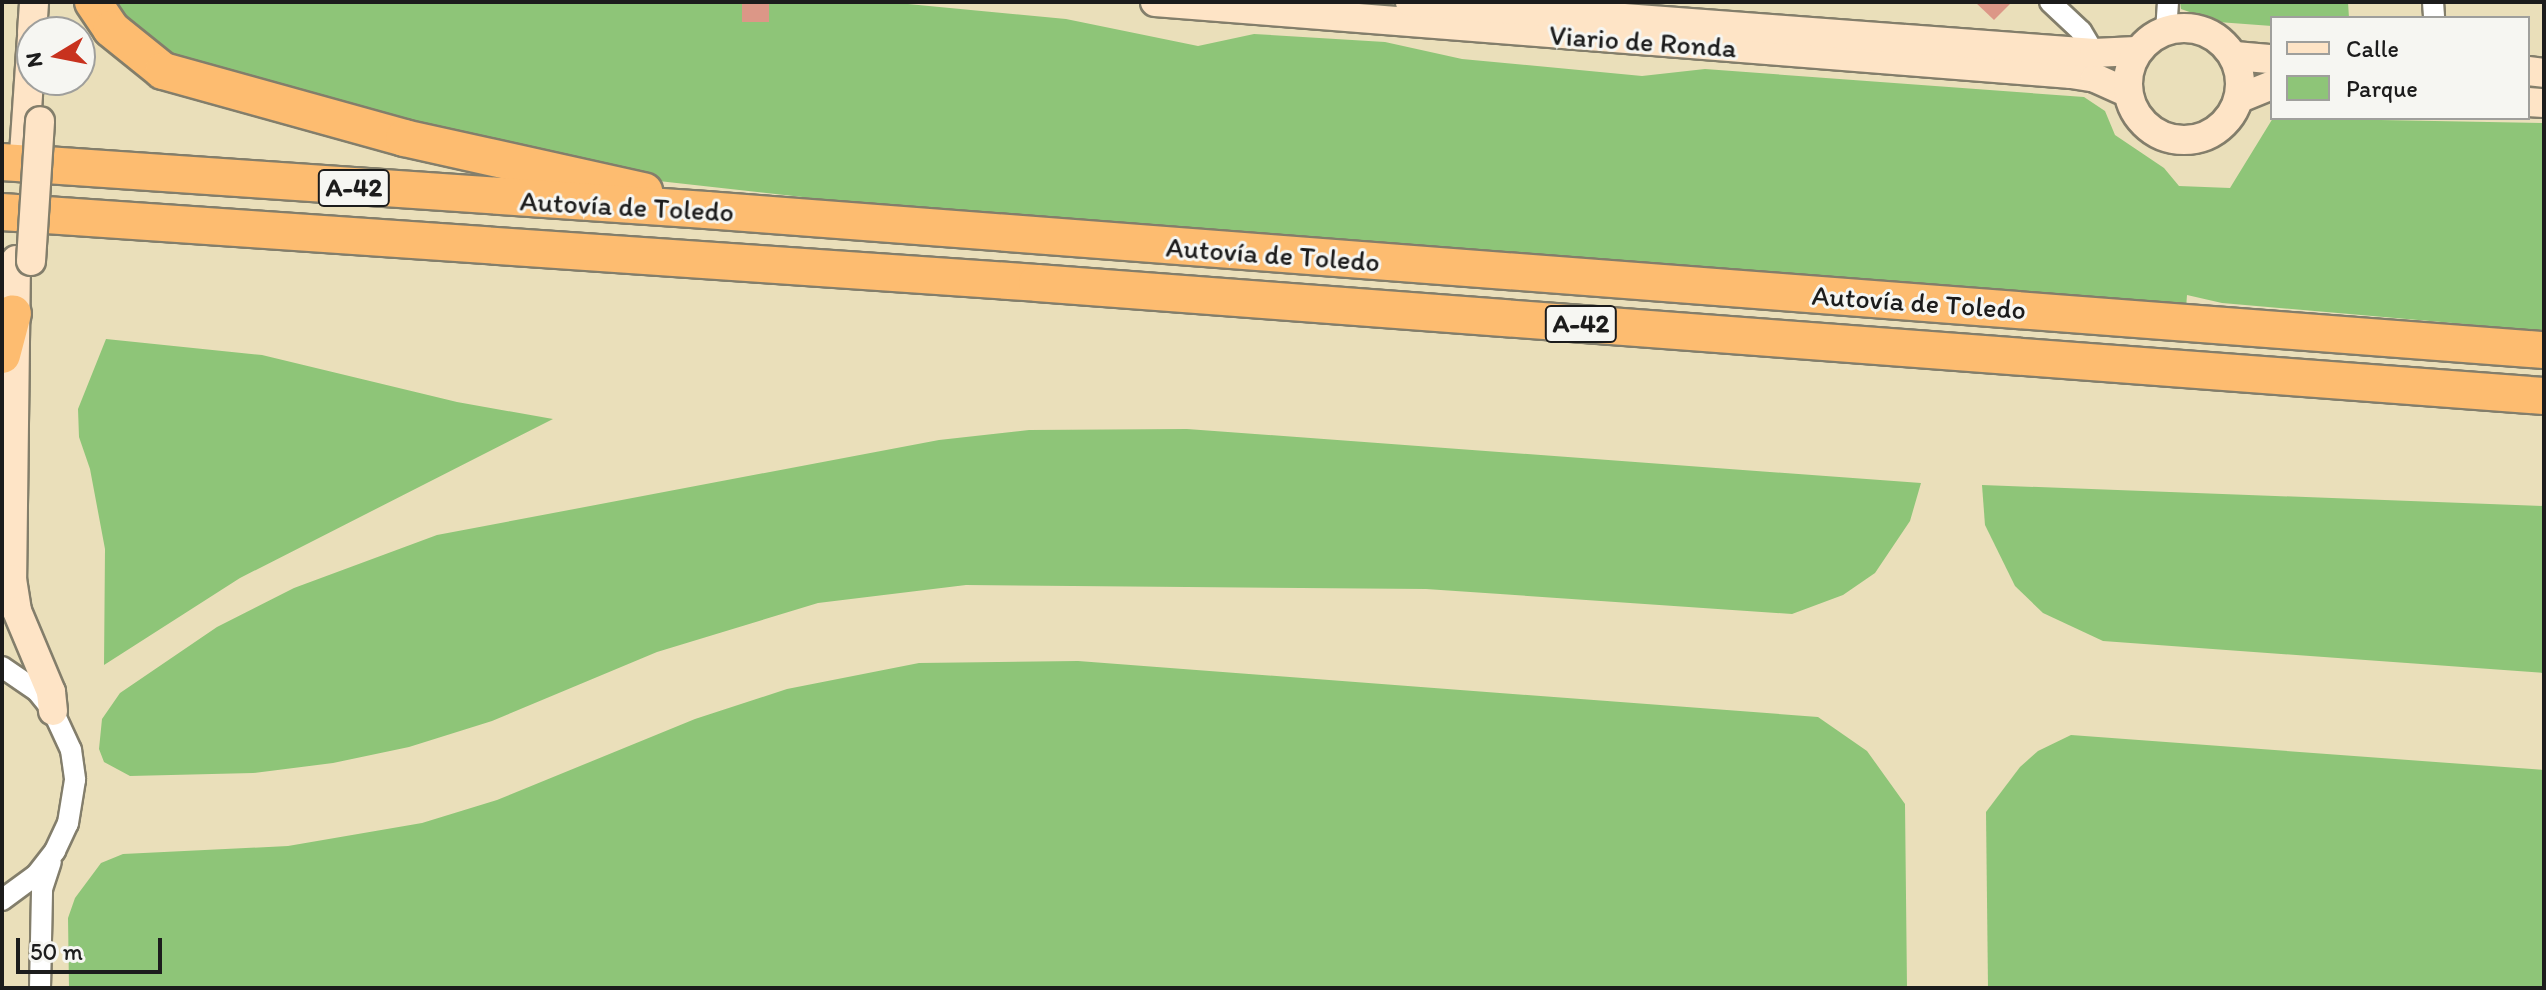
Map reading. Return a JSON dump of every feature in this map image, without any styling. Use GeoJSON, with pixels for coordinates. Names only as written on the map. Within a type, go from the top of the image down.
{"type":"FeatureCollection","features":[{"type":"Feature","properties":{"kind":"highway"},"geometry":{"type":"LineString","coordinates":[[93,2],[111,29],[163,71],[260,102],[678,198],[706,210]]}},
{"type":"Feature","properties":{"kind":"highway","name":"Autovía de Toledo"},"geometry":{"type":"LineString","coordinates":[[15,188],[706,210],[2544,350]]}},
{"type":"Feature","properties":{"kind":"highway","name":"Autovía de Toledo"},"geometry":{"type":"LineString","coordinates":[[15,188],[1037,283],[2544,396]]}},
{"type":"Feature","properties":{"kind":"highway"},"geometry":{"type":"LineString","coordinates":[[2,355],[13,313]]}},
{"type":"Feature","properties":{"kind":"main road","name":"Viario de Ronda"},"geometry":{"type":"LineString","coordinates":[[1155,2],[2071,74],[2095,78],[2128,93]]}},
{"type":"Feature","properties":{"kind":"main road","name":"Viario de Ronda"},"geometry":{"type":"LineString","coordinates":[[1423,2],[1676,12],[2094,53],[2136,51]]}},
{"type":"Feature","properties":{"kind":"main road"},"geometry":{"type":"LineString","coordinates":[[2270,59],[2235,56],[2202,32],[2166,31],[2136,51],[2128,93],[2147,124],[2179,140],[2203,138],[2220,129],[2240,98],[2270,86]]}},
{"type":"Feature","properties":{"kind":"main road"},"geometry":{"type":"LineString","coordinates":[[2235,56],[2240,98]]}},
{"type":"Feature","properties":{"kind":"main road"},"geometry":{"type":"LineString","coordinates":[[33,96],[33,120]]}},
{"type":"Feature","properties":{"kind":"main road"},"geometry":{"type":"LineString","coordinates":[[14,404],[23,261],[15,188],[38,96]]}},
{"type":"Feature","properties":{"kind":"main road"},"geometry":{"type":"LineString","coordinates":[[23,261],[13,313],[12,506],[17,611],[51,692],[53,711]]}},
{"type":"Feature","properties":{"kind":"main road"},"geometry":{"type":"LineString","coordinates":[[2,539],[12,506]]}},
{"type":"Feature","properties":{"kind":"street"},"geometry":{"type":"LineString","coordinates":[[2050,2],[2081,31],[2094,53]]}},
{"type":"Feature","properties":{"kind":"street"},"geometry":{"type":"LineString","coordinates":[[2166,31],[2168,2]]}},
{"type":"Feature","properties":{"kind":"street"},"geometry":{"type":"LineString","coordinates":[[2,667],[37,691],[53,711],[71,750],[75,780],[68,823],[42,889],[40,988]]}},
{"type":"Feature","properties":{"kind":"street"},"geometry":{"type":"LineString","coordinates":[[2,900],[36,875],[55,851]]}},
{"type":"Feature","properties":{"kind":"green space"},"geometry":{"type":"Polygon","coordinates":[[[93,2],[887,2],[1066,19],[1198,46],[1254,34],[1385,42],[1462,59],[1642,76],[1705,69],[2084,97],[2105,111],[2115,135],[2164,168],[2179,186],[2230,188],[2272,120],[2544,123],[2544,331],[2222,303],[2187,295],[2185,322],[865,204],[542,168],[212,89],[93,2]]]}},
{"type":"Feature","properties":{"kind":"green space"},"geometry":{"type":"Polygon","coordinates":[[[2180,2],[2348,2],[2349,16],[2270,16],[2270,26],[2218,22],[2181,9],[2180,2]]]}},
{"type":"Feature","properties":{"kind":"green space"},"geometry":{"type":"Polygon","coordinates":[[[106,339],[262,355],[457,402],[553,419],[240,578],[104,665],[105,549],[90,469],[79,437],[78,409],[106,339]]]}},
{"type":"Feature","properties":{"kind":"green space"},"geometry":{"type":"Polygon","coordinates":[[[1187,429],[1921,483],[1910,521],[1875,573],[1843,595],[1792,614],[1426,589],[966,585],[818,603],[657,652],[492,721],[409,747],[333,763],[253,773],[130,776],[104,762],[99,749],[102,719],[120,693],[217,627],[294,588],[437,535],[939,440],[1029,430],[1187,429]]]}},
{"type":"Feature","properties":{"kind":"green space"},"geometry":{"type":"Polygon","coordinates":[[[1982,485],[2544,506],[2544,673],[2103,641],[2043,613],[2015,586],[1985,525],[1982,485]]]}},
{"type":"Feature","properties":{"kind":"green space"},"geometry":{"type":"Polygon","coordinates":[[[1078,661],[1818,717],[1867,751],[1905,804],[1907,988],[69,988],[68,918],[75,898],[101,863],[123,854],[288,846],[422,823],[497,800],[695,719],[787,689],[919,663],[1078,661]]]}},
{"type":"Feature","properties":{"kind":"green space"},"geometry":{"type":"Polygon","coordinates":[[[2071,735],[2544,770],[2544,988],[1988,988],[1986,812],[2020,767],[2038,751],[2071,735]]]}},
{"type":"Feature","properties":{"kind":"building"},"geometry":{"type":"Polygon","coordinates":[[[742,2],[769,2],[769,22],[742,22],[742,2]]]}},
{"type":"Feature","properties":{"kind":"building"},"geometry":{"type":"Polygon","coordinates":[[[1975,2],[2012,2],[1994,20],[1975,2]]]}}]}
